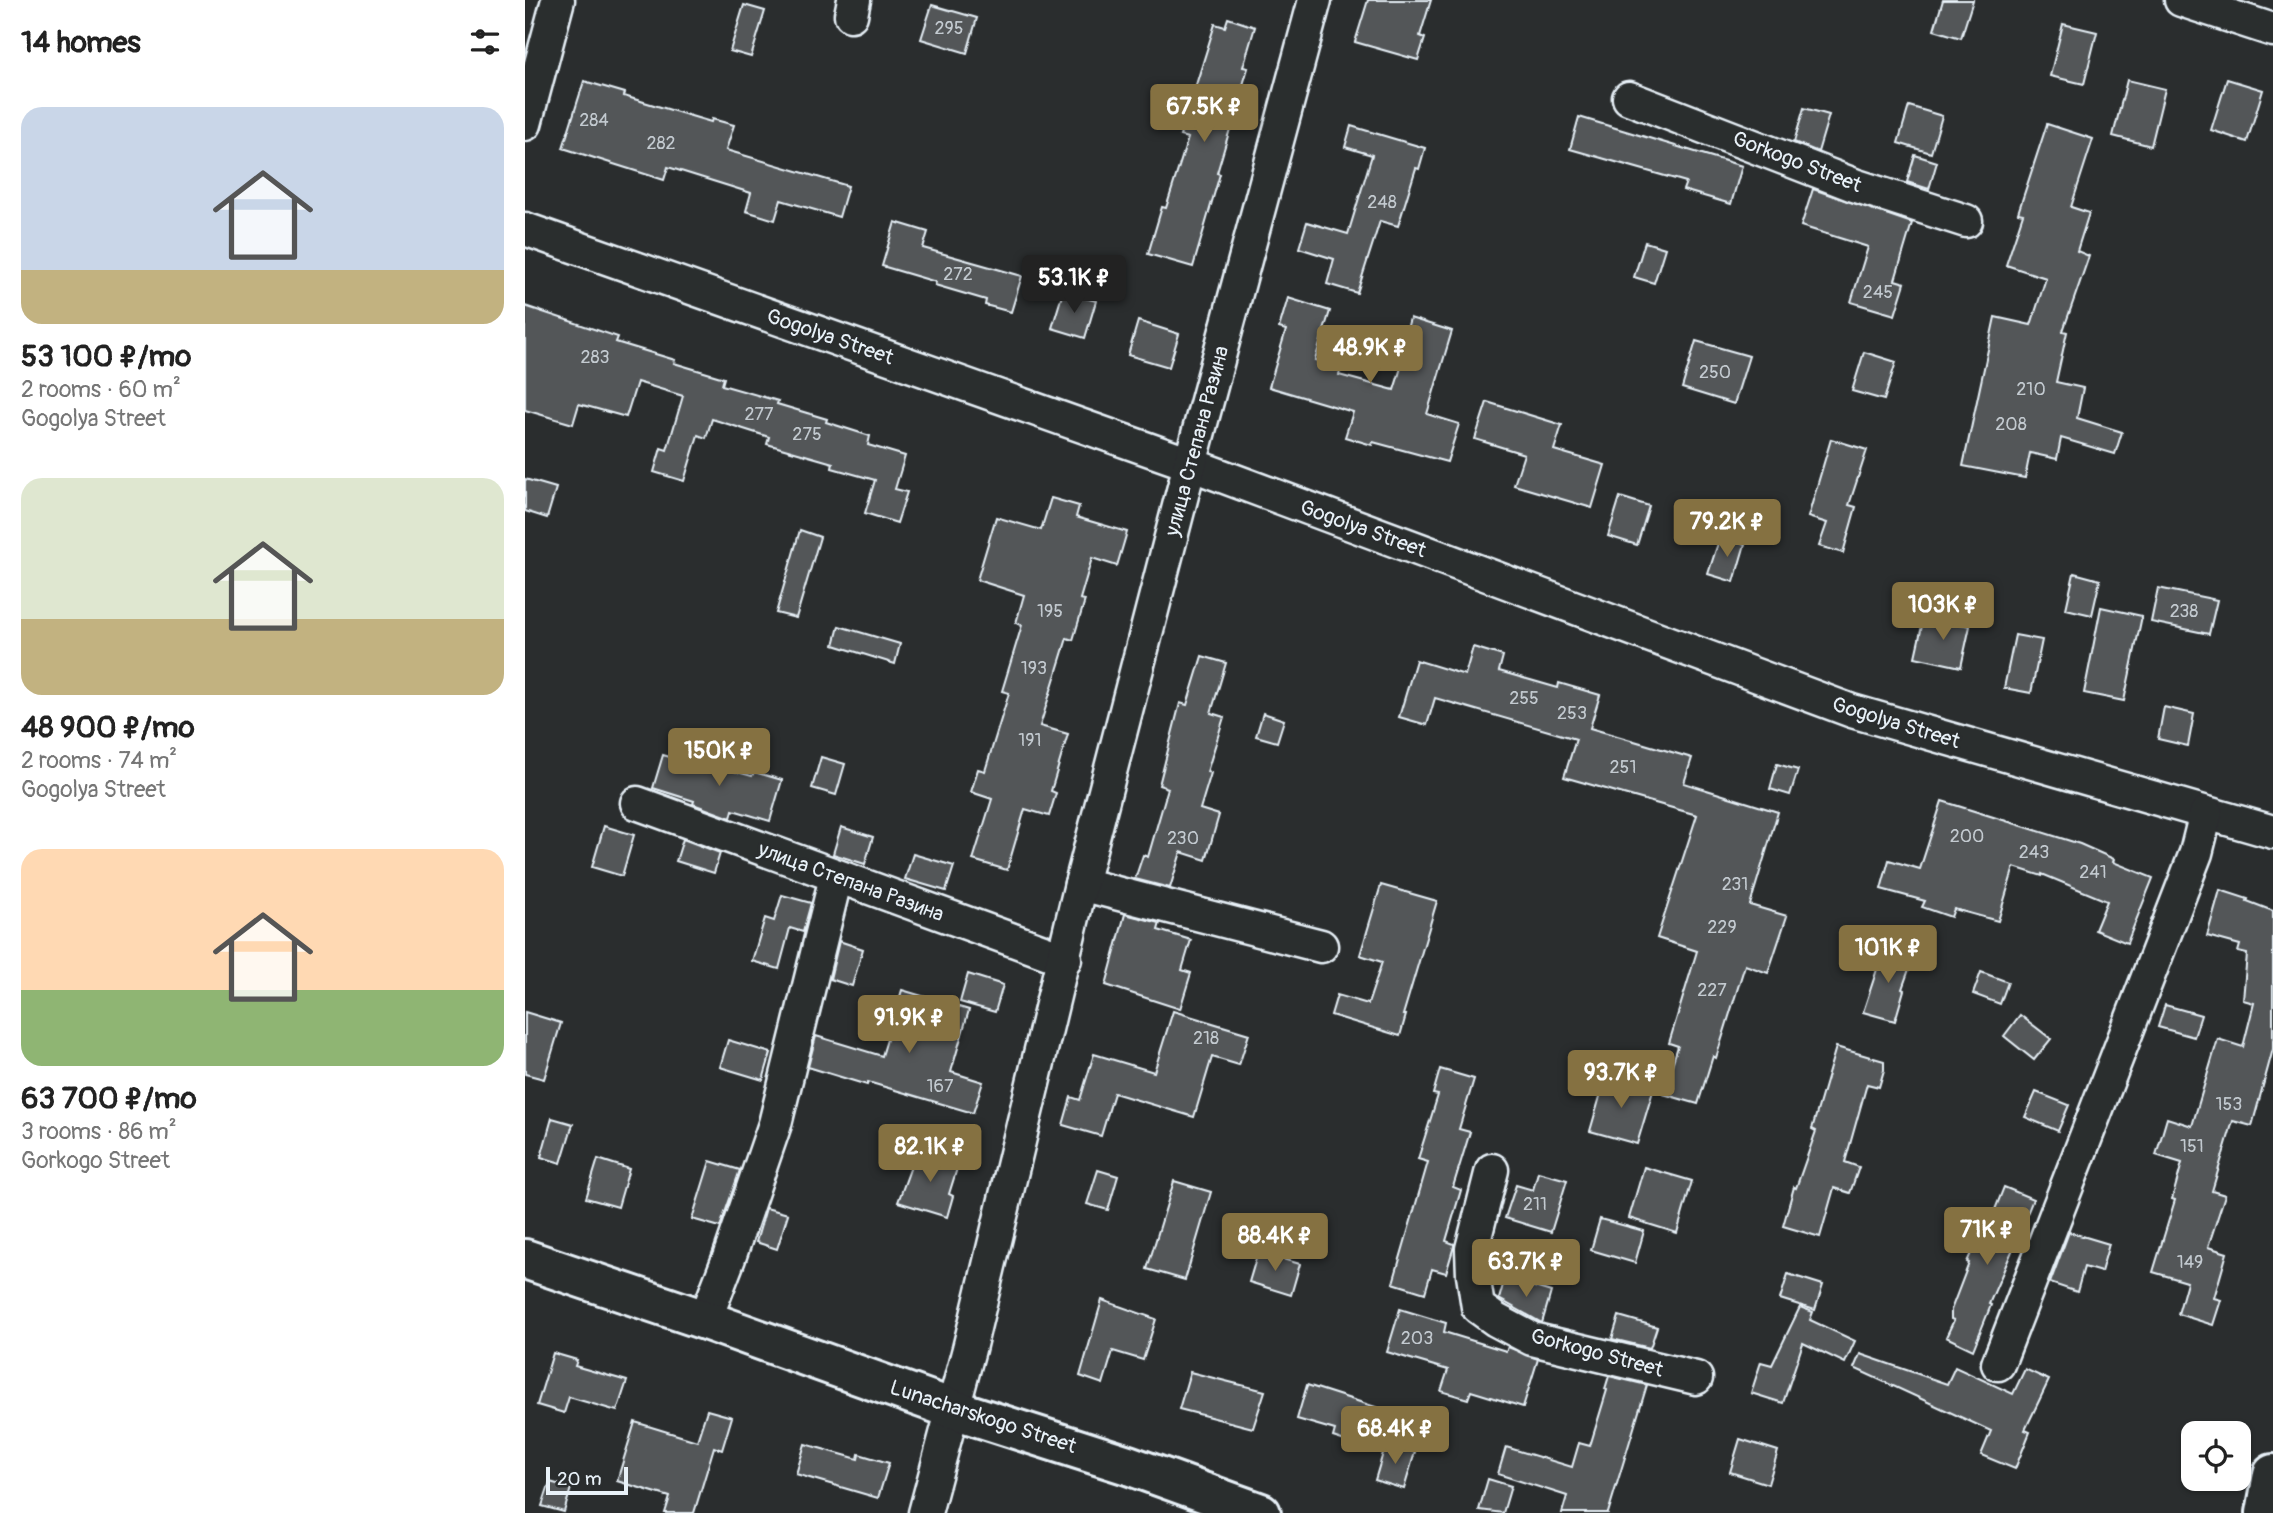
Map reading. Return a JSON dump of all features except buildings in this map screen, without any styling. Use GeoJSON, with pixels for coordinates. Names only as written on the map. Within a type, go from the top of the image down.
{"type":"FeatureCollection","features":[{"type":"Feature","properties":{"kind":"main road","name":"Lunacharskogo Street"},"geometry":{"type":"LineString","coordinates":[[525,1259],[953,1409],[1128,1465],[1261,1513]]}},
{"type":"Feature","properties":{"kind":"main road"},"geometry":{"type":"LineString","coordinates":[[2266,1513],[2273,1474]]}},
{"type":"Feature","properties":{"kind":"street"},"geometry":{"type":"LineString","coordinates":[[525,124],[558,0]]}},
{"type":"Feature","properties":{"kind":"street","name":"улица Степана Разина"},"geometry":{"type":"LineString","coordinates":[[925,1513],[969,1349],[1081,884],[1190,464],[1315,0]]}},
{"type":"Feature","properties":{"kind":"street"},"geometry":{"type":"LineString","coordinates":[[2181,0],[2273,30]]}},
{"type":"Feature","properties":{"kind":"street","name":"Gorkogo Street"},"geometry":{"type":"LineString","coordinates":[[1629,98],[1853,185],[1966,221]]}},
{"type":"Feature","properties":{"kind":"street","name":"Gogolya Street"},"geometry":{"type":"LineString","coordinates":[[525,229],[1190,464],[1852,711],[2273,832]]}},
{"type":"Feature","properties":{"kind":"street","name":"улица Степана Разина"},"geometry":{"type":"LineString","coordinates":[[637,803],[1065,959]]}},
{"type":"Feature","properties":{"kind":"street"},"geometry":{"type":"LineString","coordinates":[[1997,1364],[2196,853],[2206,813]]}},
{"type":"Feature","properties":{"kind":"street"},"geometry":{"type":"LineString","coordinates":[[705,1320],[775,1124],[836,877]]}},
{"type":"Feature","properties":{"kind":"street"},"geometry":{"type":"LineString","coordinates":[[1081,884],[1321,946]]}},
{"type":"Feature","properties":{"kind":"street","name":"Gorkogo Street"},"geometry":{"type":"LineString","coordinates":[[1492,1170],[1472,1249],[1478,1307],[1496,1321],[1532,1339],[1696,1378]]}}]}
